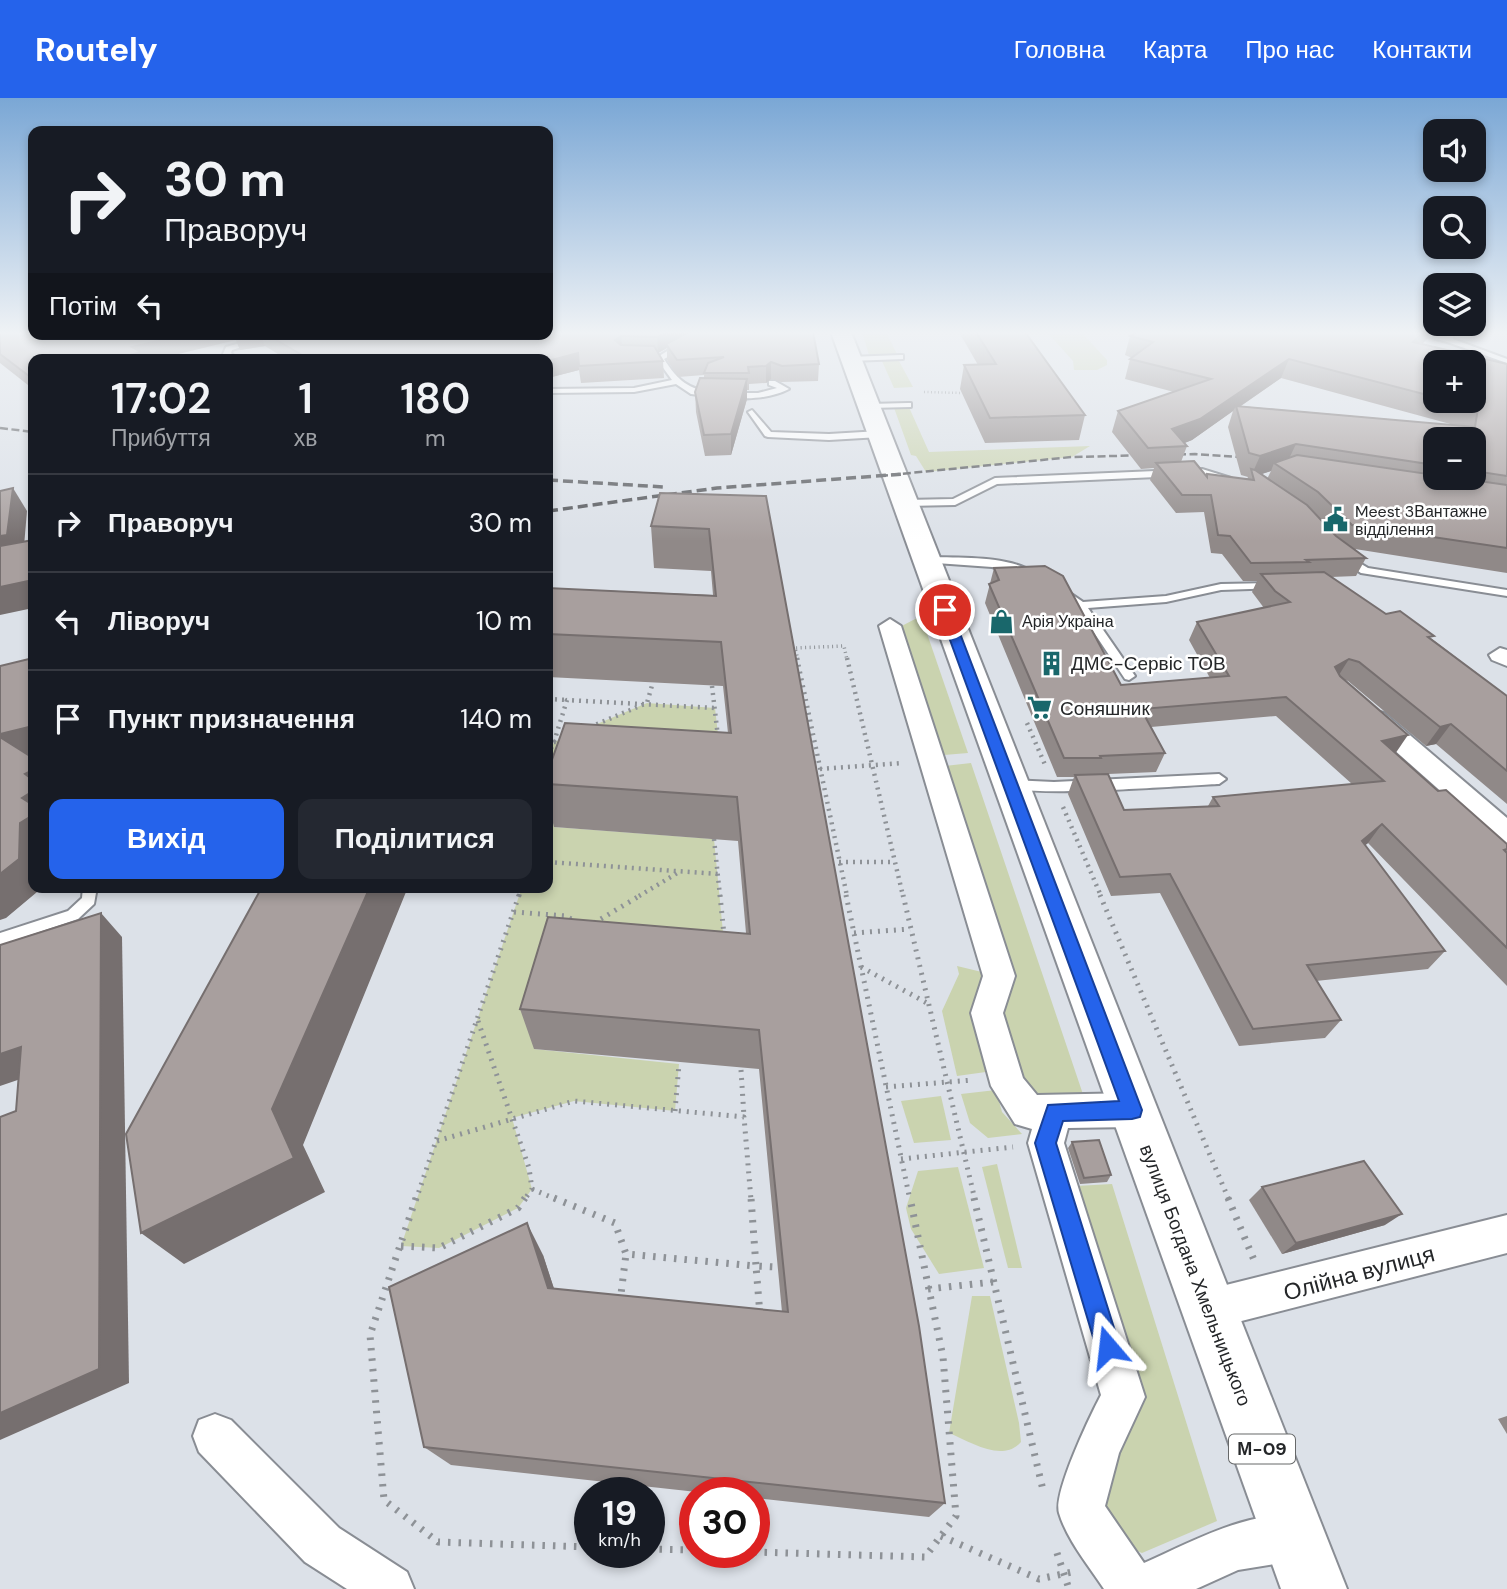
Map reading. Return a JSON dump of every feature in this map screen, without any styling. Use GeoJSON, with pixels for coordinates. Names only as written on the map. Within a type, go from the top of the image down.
{"type":"FeatureCollection","features":[{"type":"Feature","properties":{"kind":"main road","name":"вулиця Богдана Хмельницького"},"geometry":{"type":"LineString","coordinates":[[868,402],[1304,1563]]}},
{"type":"Feature","properties":{"kind":"street"},"geometry":{"type":"LineString","coordinates":[[890,626],[935,761],[999,975],[987,1013],[1005,1077],[1008,1086],[1028,1111],[1051,1128],[1123,1397],[1098,1448],[1082,1510],[1132,1589]]}},
{"type":"Feature","properties":{"kind":"street"},"geometry":{"type":"LineString","coordinates":[[1360,706],[1507,834]]}},
{"type":"Feature","properties":{"kind":"street"},"geometry":{"type":"LineString","coordinates":[[1051,1128],[1132,1110]]}},
{"type":"Feature","properties":{"kind":"street","name":"Олійна вулиця"},"geometry":{"type":"LineString","coordinates":[[1210,1309],[1507,1234]]}},
{"type":"Feature","properties":{"kind":"street"},"geometry":{"type":"LineString","coordinates":[[215,1436],[323,1545],[390,1589]]}},
{"type":"Feature","properties":{"kind":"street"},"geometry":{"type":"LineString","coordinates":[[1141,1589],[1236,1547],[1304,1563]]}},
{"type":"Feature","properties":{"kind":"lane"},"geometry":{"type":"LineString","coordinates":[[869,405],[908,405]]}},
{"type":"Feature","properties":{"kind":"lane"},"geometry":{"type":"LineString","coordinates":[[752,412],[768,434],[829,437],[880,434]]}},
{"type":"Feature","properties":{"kind":"lane"},"geometry":{"type":"LineString","coordinates":[[906,503],[955,502],[995,481],[1202,472],[1240,480]]}},
{"type":"Feature","properties":{"kind":"lane"},"geometry":{"type":"LineString","coordinates":[[1333,550],[1365,570],[1507,593]]}},
{"type":"Feature","properties":{"kind":"lane"},"geometry":{"type":"LineString","coordinates":[[926,560],[957,559],[1009,565],[1040,578]]}},
{"type":"Feature","properties":{"kind":"lane"},"geometry":{"type":"LineString","coordinates":[[1050,584],[1081,605],[1129,676]]}},
{"type":"Feature","properties":{"kind":"lane"},"geometry":{"type":"LineString","coordinates":[[1081,605],[1166,599],[1221,587],[1287,586]]}},
{"type":"Feature","properties":{"kind":"lane"},"geometry":{"type":"LineString","coordinates":[[1010,785],[1054,787],[1219,779]]}},
{"type":"Feature","properties":{"kind":"lane"},"geometry":{"type":"LineString","coordinates":[[0,939],[73,915],[89,900],[90,893]]}},
{"type":"Feature","properties":{"kind":"path"},"geometry":{"type":"LineString","coordinates":[[770,1552],[925,1557],[956,1516],[943,1357],[795,648],[844,646],[1044,1494]]}},
{"type":"Feature","properties":{"kind":"path"},"geometry":{"type":"LineString","coordinates":[[647,703],[653,682]]}},
{"type":"Feature","properties":{"kind":"path"},"geometry":{"type":"LineString","coordinates":[[712,686],[719,741]]}},
{"type":"Feature","properties":{"kind":"path"},"geometry":{"type":"LineString","coordinates":[[553,699],[715,708]]}},
{"type":"Feature","properties":{"kind":"path"},"geometry":{"type":"LineString","coordinates":[[566,740],[554,741],[567,700]]}},
{"type":"Feature","properties":{"kind":"path"},"geometry":{"type":"LineString","coordinates":[[589,727],[647,703]]}},
{"type":"Feature","properties":{"kind":"path"},"geometry":{"type":"LineString","coordinates":[[1022,711],[1269,1296]]}},
{"type":"Feature","properties":{"kind":"path"},"geometry":{"type":"LineString","coordinates":[[820,769],[935,761]]}},
{"type":"Feature","properties":{"kind":"path"},"geometry":{"type":"LineString","coordinates":[[714,839],[724,943]]}},
{"type":"Feature","properties":{"kind":"path"},"geometry":{"type":"LineString","coordinates":[[553,862],[718,874]]}},
{"type":"Feature","properties":{"kind":"path"},"geometry":{"type":"LineString","coordinates":[[839,862],[895,862]]}},
{"type":"Feature","properties":{"kind":"path"},"geometry":{"type":"LineString","coordinates":[[587,928],[680,871]]}},
{"type":"Feature","properties":{"kind":"path"},"geometry":{"type":"LineString","coordinates":[[520,893],[370,1335],[384,1500],[438,1542],[574,1546]]}},
{"type":"Feature","properties":{"kind":"path"},"geometry":{"type":"LineString","coordinates":[[514,912],[566,916],[594,931]]}},
{"type":"Feature","properties":{"kind":"path"},"geometry":{"type":"LineString","coordinates":[[854,933],[911,929]]}},
{"type":"Feature","properties":{"kind":"path"},"geometry":{"type":"LineString","coordinates":[[848,951],[858,951]]}},
{"type":"Feature","properties":{"kind":"path"},"geometry":{"type":"LineString","coordinates":[[861,967],[928,1003]]}},
{"type":"Feature","properties":{"kind":"path"},"geometry":{"type":"LineString","coordinates":[[401,1247],[439,1248],[517,1208],[532,1189],[529,1168],[477,1020]]}},
{"type":"Feature","properties":{"kind":"path"},"geometry":{"type":"LineString","coordinates":[[675,1111],[680,1064]]}},
{"type":"Feature","properties":{"kind":"path"},"geometry":{"type":"LineString","coordinates":[[741,1070],[761,1320]]}},
{"type":"Feature","properties":{"kind":"path"},"geometry":{"type":"LineString","coordinates":[[886,1087],[1005,1077]]}},
{"type":"Feature","properties":{"kind":"path"},"geometry":{"type":"LineString","coordinates":[[436,1141],[574,1101],[744,1118]]}},
{"type":"Feature","properties":{"kind":"path"},"geometry":{"type":"LineString","coordinates":[[901,1160],[964,1153],[1051,1128]]}},
{"type":"Feature","properties":{"kind":"path"},"geometry":{"type":"LineString","coordinates":[[532,1189],[615,1223],[626,1254],[620,1308]]}},
{"type":"Feature","properties":{"kind":"path"},"geometry":{"type":"LineString","coordinates":[[626,1254],[775,1267]]}},
{"type":"Feature","properties":{"kind":"path"},"geometry":{"type":"LineString","coordinates":[[928,1289],[993,1282]]}},
{"type":"Feature","properties":{"kind":"path"},"geometry":{"type":"LineString","coordinates":[[1056,1547],[1069,1589]]}},
{"type":"Feature","properties":{"kind":"green space"},"geometry":{"type":"Polygon","coordinates":[[[893,405],[908,405],[929,452],[1090,446],[1072,457],[926,472],[916,456],[911,455],[893,405]]]}},
{"type":"Feature","properties":{"kind":"green space"},"geometry":{"type":"Polygon","coordinates":[[[921,616],[968,753],[932,756],[892,631],[921,616]]]}},
{"type":"Feature","properties":{"kind":"green space"},"geometry":{"type":"Polygon","coordinates":[[[647,703],[715,708],[720,752],[554,827],[714,839],[724,943],[534,1049],[679,1064],[675,1111],[574,1101],[512,1118],[532,1189],[518,1208],[439,1248],[401,1246],[520,893],[553,893],[554,742],[647,703]]]}},
{"type":"Feature","properties":{"kind":"green space"},"geometry":{"type":"Polygon","coordinates":[[[971,763],[1089,1112],[1028,1112],[1005,1077],[999,975],[936,767],[971,763]]]}},
{"type":"Feature","properties":{"kind":"green space"},"geometry":{"type":"Polygon","coordinates":[[[957,966],[986,973],[993,1071],[957,1076],[942,1011],[959,974],[957,966]]]}},
{"type":"Feature","properties":{"kind":"green space"},"geometry":{"type":"Polygon","coordinates":[[[996,1090],[1002,1112],[1022,1134],[988,1138],[970,1123],[961,1094],[996,1090]]]}},
{"type":"Feature","properties":{"kind":"green space"},"geometry":{"type":"Polygon","coordinates":[[[941,1096],[951,1140],[914,1143],[901,1101],[941,1096]]]}},
{"type":"Feature","properties":{"kind":"green space"},"geometry":{"type":"Polygon","coordinates":[[[997,1164],[1022,1268],[1008,1268],[982,1167],[997,1164]]]}},
{"type":"Feature","properties":{"kind":"green space"},"geometry":{"type":"Polygon","coordinates":[[[958,1167],[984,1268],[939,1274],[911,1229],[906,1208],[918,1171],[958,1167]]]}},
{"type":"Feature","properties":{"kind":"green space"},"geometry":{"type":"Polygon","coordinates":[[[1112,1184],[1217,1521],[1142,1553],[1116,1542],[1097,1512],[1103,1486],[1144,1399],[1076,1186],[1112,1184]]]}},
{"type":"Feature","properties":{"kind":"green space"},"geometry":{"type":"Polygon","coordinates":[[[972,1296],[990,1296],[1019,1423],[1021,1442],[1005,1451],[986,1449],[949,1433],[972,1296]]]}},
{"type":"Feature","properties":{"kind":"building"},"geometry":{"type":"Polygon","coordinates":[[[697,402],[740,402],[731,434],[704,435],[697,402]]]}},
{"type":"Feature","properties":{"kind":"building"},"geometry":{"type":"Polygon","coordinates":[[[982,402],[1075,402],[1085,415],[990,418],[982,402]]]}},
{"type":"Feature","properties":{"kind":"building"},"geometry":{"type":"Polygon","coordinates":[[[1145,402],[1226,402],[1200,419],[1172,429],[1187,446],[1148,448],[1118,411],[1145,402]]]}},
{"type":"Feature","properties":{"kind":"building"},"geometry":{"type":"Polygon","coordinates":[[[1486,402],[1507,402],[1507,476],[1486,473],[1486,427],[1475,427],[1477,413],[1486,413],[1486,402]]]}},
{"type":"Feature","properties":{"kind":"building"},"geometry":{"type":"Polygon","coordinates":[[[1236,406],[1475,427],[1423,427],[1423,463],[1296,444],[1260,456],[1249,453],[1236,406]]]}},
{"type":"Feature","properties":{"kind":"building"},"geometry":{"type":"Polygon","coordinates":[[[1297,455],[1423,473],[1423,490],[1486,490],[1486,482],[1507,485],[1507,548],[1352,525],[1318,492],[1274,463],[1297,455]]]}},
{"type":"Feature","properties":{"kind":"building"},"geometry":{"type":"Polygon","coordinates":[[[1194,461],[1207,477],[1207,474],[1254,480],[1251,469],[1255,470],[1307,505],[1336,536],[1366,558],[1251,563],[1230,536],[1218,535],[1211,495],[1182,495],[1156,463],[1194,461]]]}},
{"type":"Feature","properties":{"kind":"building"},"geometry":{"type":"Polygon","coordinates":[[[13,488],[7,535],[0,536],[0,491],[13,488]]]}},
{"type":"Feature","properties":{"kind":"building"},"geometry":{"type":"Polygon","coordinates":[[[660,493],[766,496],[919,1326],[945,1503],[770,1484],[770,1477],[703,1477],[424,1447],[389,1287],[527,1223],[548,1288],[788,1312],[759,1030],[520,1009],[548,917],[750,934],[737,797],[553,784],[553,757],[565,723],[731,733],[721,642],[553,634],[553,588],[716,596],[709,529],[651,526],[660,493]]]}},
{"type":"Feature","properties":{"kind":"building"},"geometry":{"type":"Polygon","coordinates":[[[28,541],[28,581],[0,587],[0,546],[28,541]]]}},
{"type":"Feature","properties":{"kind":"building"},"geometry":{"type":"Polygon","coordinates":[[[1045,566],[1063,576],[1121,685],[1229,676],[1197,622],[1290,602],[1275,591],[1261,574],[1324,572],[1386,614],[1400,611],[1434,636],[1428,637],[1507,696],[1507,771],[1451,724],[1440,727],[1359,662],[1349,659],[1335,667],[1340,676],[1408,735],[1382,741],[1438,791],[1446,790],[1507,844],[1507,849],[1504,850],[1507,853],[1507,948],[1382,824],[1362,841],[1445,951],[1307,965],[1341,1020],[1253,1029],[1170,874],[1120,877],[1075,775],[1108,774],[1124,810],[1219,806],[1213,797],[1384,781],[1286,697],[1141,709],[1165,753],[1064,758],[989,584],[999,580],[994,568],[1045,566]]]}},
{"type":"Feature","properties":{"kind":"building"},"geometry":{"type":"Polygon","coordinates":[[[28,659],[28,727],[0,734],[0,666],[28,659]]]}},
{"type":"Feature","properties":{"kind":"building"},"geometry":{"type":"Polygon","coordinates":[[[0,737],[28,755],[28,772],[25,774],[28,776],[28,794],[22,798],[28,802],[28,818],[20,823],[19,859],[0,874],[0,737]]]}},
{"type":"Feature","properties":{"kind":"building"},"geometry":{"type":"Polygon","coordinates":[[[259,893],[367,893],[272,1109],[294,1158],[141,1233],[126,1134],[259,893]]]}},
{"type":"Feature","properties":{"kind":"building"},"geometry":{"type":"Polygon","coordinates":[[[101,913],[99,1369],[0,1413],[0,1117],[16,1111],[21,1047],[0,1054],[0,945],[101,913]]]}},
{"type":"Feature","properties":{"kind":"building"},"geometry":{"type":"Polygon","coordinates":[[[1099,1140],[1111,1175],[1084,1178],[1072,1142],[1099,1140]]]}},
{"type":"Feature","properties":{"kind":"building"},"geometry":{"type":"Polygon","coordinates":[[[1364,1161],[1402,1214],[1296,1243],[1262,1187],[1364,1161]]]}},
{"type":"Feature","properties":{"kind":"railway"},"geometry":{"type":"LineString","coordinates":[[0,428],[28,431]]}},
{"type":"Feature","properties":{"kind":"railway"},"geometry":{"type":"LineString","coordinates":[[888,475],[1072,457],[1195,454],[1254,458]]}},
{"type":"Feature","properties":{"kind":"railway"},"geometry":{"type":"LineString","coordinates":[[888,475],[904,474]]}},
{"type":"Feature","properties":{"kind":"railway"},"geometry":{"type":"LineString","coordinates":[[553,510],[717,488],[888,475]]}},
{"type":"Feature","properties":{"kind":"railway"},"geometry":{"type":"LineString","coordinates":[[880,476],[888,475]]}},
{"type":"Feature","properties":{"kind":"railway"},"geometry":{"type":"LineString","coordinates":[[553,480],[664,487]]}},
{"type":"Feature","properties":{"kind":"place","name":"Meest 3Вантажне відділення"},"geometry":{"type":"Point","coordinates":[1335,520]}},
{"type":"Feature","properties":{"kind":"place","name":"Арія Украіна"},"geometry":{"type":"Point","coordinates":[1002,621]}},
{"type":"Feature","properties":{"kind":"place","name":"ДМС-Сервіс ТОВ"},"geometry":{"type":"Point","coordinates":[1051,663]}},
{"type":"Feature","properties":{"kind":"place","name":"Соняшник"},"geometry":{"type":"Point","coordinates":[1040,708]}},
{"type":"Feature","properties":{"kind":"route"},"geometry":{"type":"LineString","coordinates":[[945,610],[1132,1110],[1055,1112],[1046,1143],[1108,1347]]}}]}
